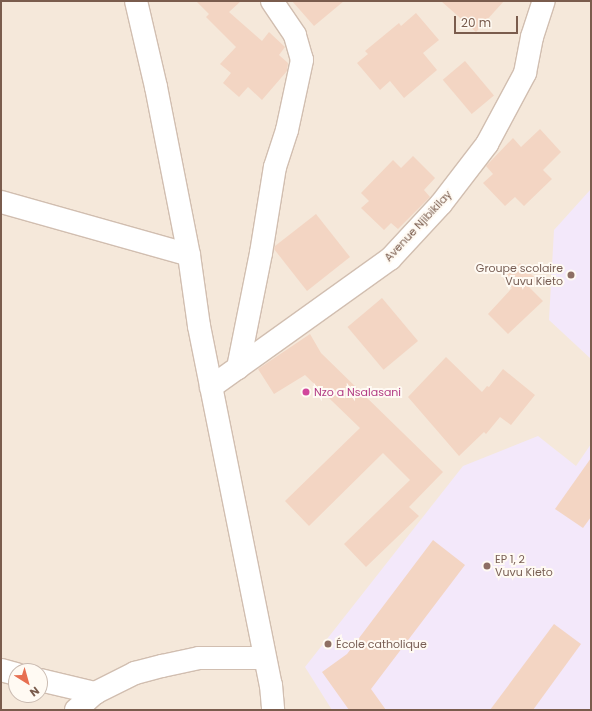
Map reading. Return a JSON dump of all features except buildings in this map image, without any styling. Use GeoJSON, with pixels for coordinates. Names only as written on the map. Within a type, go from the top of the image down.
{"type":"FeatureCollection","features":[{"type":"Feature","properties":{"kind":"street"},"geometry":{"type":"LineString","coordinates":[[136,1],[156,87],[189,255],[199,326],[264,658],[271,685],[273,710]]}},
{"type":"Feature","properties":{"kind":"street"},"geometry":{"type":"LineString","coordinates":[[238,368],[262,253],[275,167],[288,130],[302,60],[295,35],[272,1]]}},
{"type":"Feature","properties":{"kind":"street","name":"Avenue Njibikilay"},"geometry":{"type":"LineString","coordinates":[[211,387],[390,259],[441,204],[487,144],[525,73],[532,37],[544,1]]}},
{"type":"Feature","properties":{"kind":"street"},"geometry":{"type":"LineString","coordinates":[[1,202],[189,255]]}},
{"type":"Feature","properties":{"kind":"street"},"geometry":{"type":"LineString","coordinates":[[76,710],[95,693],[135,673],[199,658],[264,658]]}},
{"type":"Feature","properties":{"kind":"street"},"geometry":{"type":"LineString","coordinates":[[48,682],[95,693]]}},
{"type":"Feature","properties":{"kind":"street"},"geometry":{"type":"LineString","coordinates":[[271,685],[286,710]]}},
{"type":"Feature","properties":{"kind":"shaded area"},"geometry":{"type":"Polygon","coordinates":[[[1,1],[591,1],[591,710],[1,710],[1,1]]]}},
{"type":"Feature","properties":{"kind":"shaded area","name":"Groupe scolaire Vuvu Kieto"},"geometry":{"type":"Polygon","coordinates":[[[591,189],[591,359],[549,320],[554,230],[591,189]]]}},
{"type":"Feature","properties":{"kind":"shaded area","name":"EP 1, 2 Vuvu Kieto"},"geometry":{"type":"Polygon","coordinates":[[[538,436],[576,466],[591,444],[591,710],[332,710],[305,667],[463,466],[538,436]]]}},
{"type":"Feature","properties":{"kind":"place","name":"Groupe scolaire Vuvu Kieto"},"geometry":{"type":"Point","coordinates":[571,275]}},
{"type":"Feature","properties":{"kind":"place","name":"Nzo a Nsalasani"},"geometry":{"type":"Point","coordinates":[306,392]}},
{"type":"Feature","properties":{"kind":"place","name":"EP 1, 2 Vuvu Kieto"},"geometry":{"type":"Point","coordinates":[487,566]}},
{"type":"Feature","properties":{"kind":"place","name":"École catholique"},"geometry":{"type":"Point","coordinates":[328,644]}}]}
